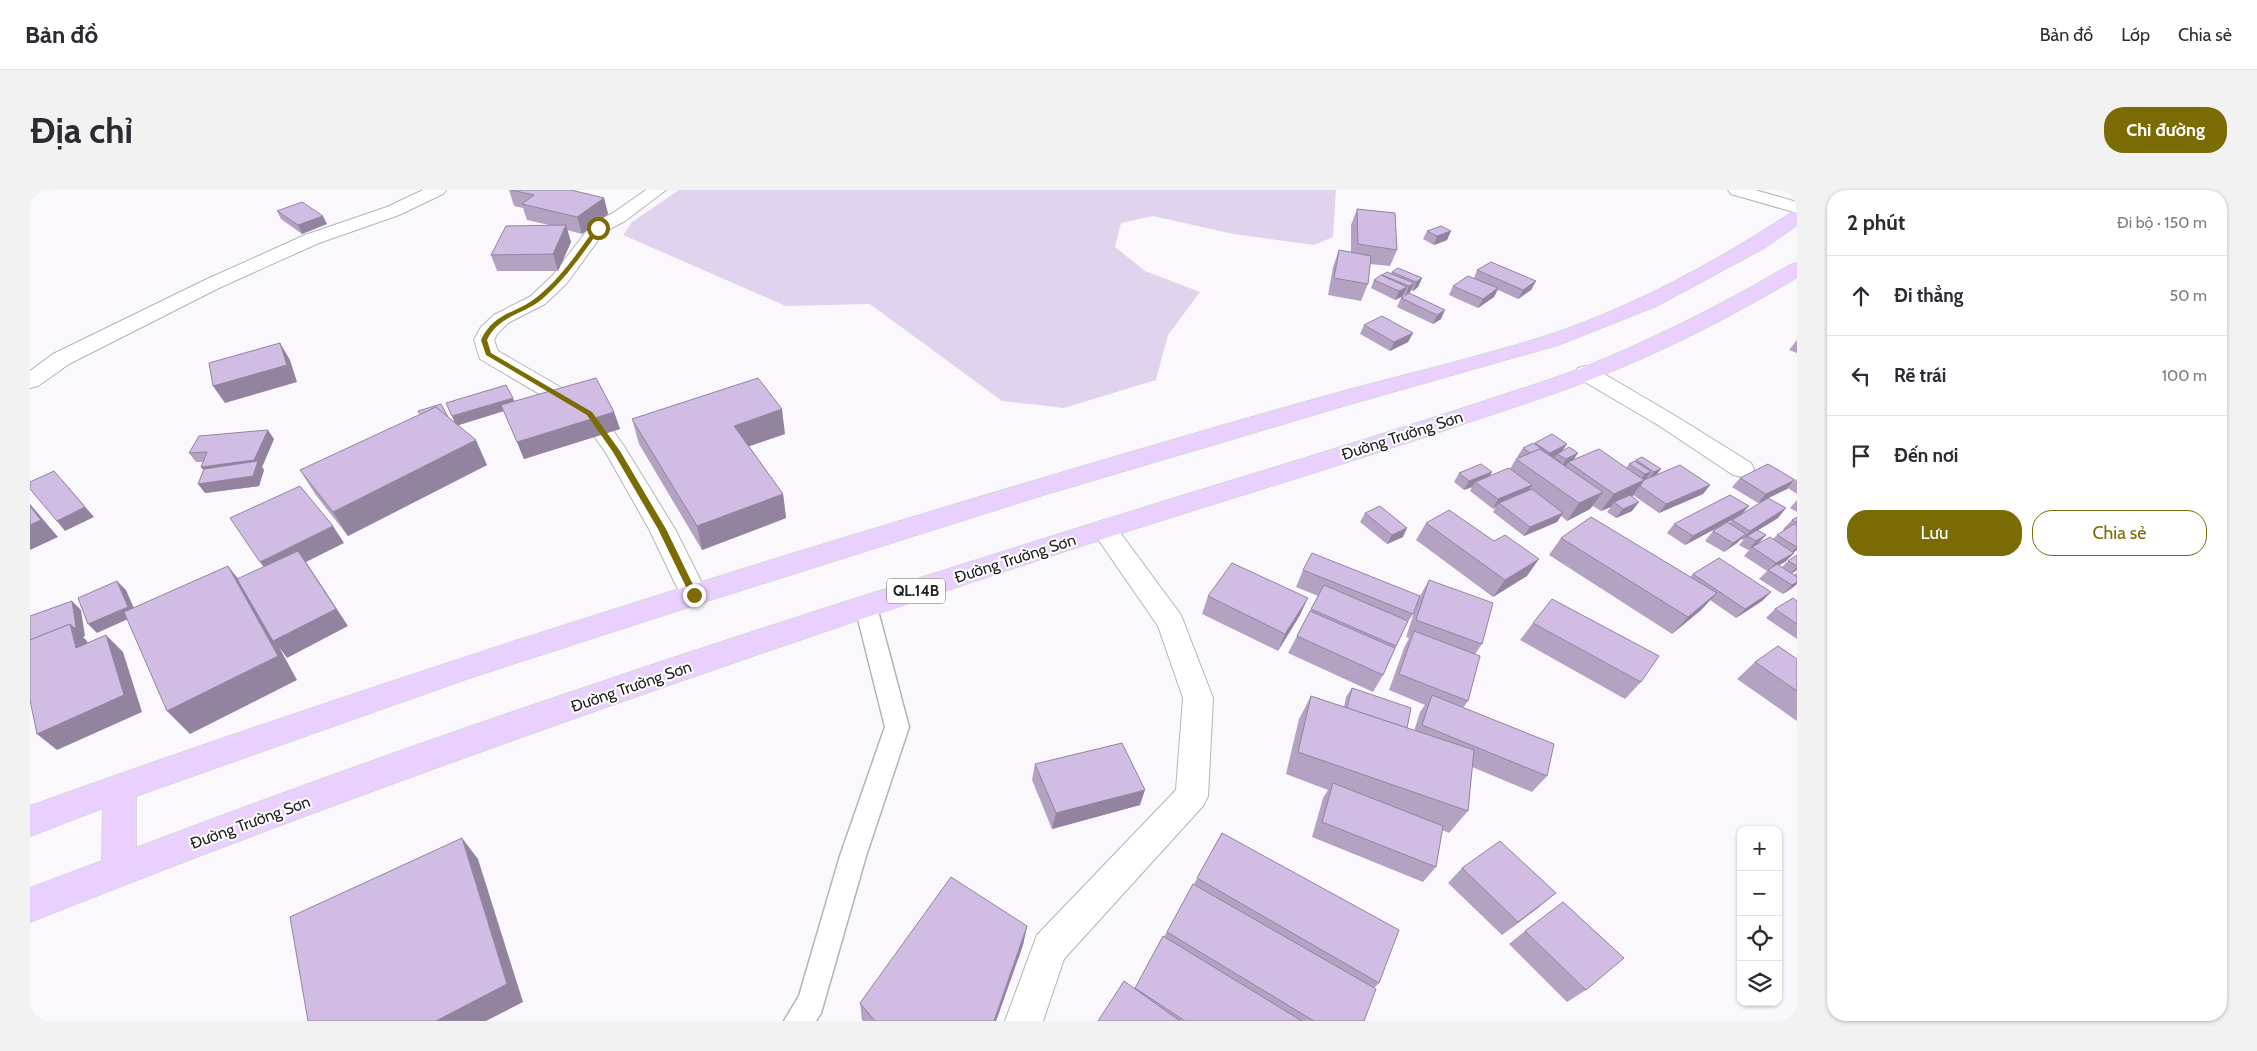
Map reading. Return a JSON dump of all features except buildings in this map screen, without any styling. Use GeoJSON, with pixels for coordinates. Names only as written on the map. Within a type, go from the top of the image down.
{"type":"FeatureCollection","features":[{"type":"Feature","properties":{"kind":"highway"},"geometry":{"type":"LineString","coordinates":[[30,821],[461,670],[694,595],[1034,489],[1342,399],[1551,341],[1656,298],[1757,244],[1797,217]]}},
{"type":"Feature","properties":{"kind":"highway","name":"Đường Trường Sơn"},"geometry":{"type":"LineString","coordinates":[[30,905],[118,870],[476,738],[1104,529],[1409,434],[1586,373],[1704,320],[1754,295],[1797,269]]}},
{"type":"Feature","properties":{"kind":"highway"},"geometry":{"type":"LineString","coordinates":[[118,870],[120,788]]}},
{"type":"Feature","properties":{"kind":"street"},"geometry":{"type":"LineString","coordinates":[[30,380],[61,359],[212,284],[312,239],[393,211],[437,190]]}},
{"type":"Feature","properties":{"kind":"street"},"geometry":{"type":"LineString","coordinates":[[657,190],[619,217],[598,228],[560,279],[538,300],[500,319],[488,331],[484,340],[488,354],[590,414],[616,451],[658,521],[694,595]]}},
{"type":"Feature","properties":{"kind":"street"},"geometry":{"type":"LineString","coordinates":[[1737,190],[1797,208]]}},
{"type":"Feature","properties":{"kind":"street"},"geometry":{"type":"LineString","coordinates":[[1586,373],[1666,420],[1742,469]]}},
{"type":"Feature","properties":{"kind":"street"},"geometry":{"type":"LineString","coordinates":[[1024,1021],[1050,948],[1192,796],[1198,698],[1171,623],[1104,529]]}},
{"type":"Feature","properties":{"kind":"lane"},"geometry":{"type":"LineString","coordinates":[[799,1021],[811,1003],[853,856],[897,726],[866,607]]}},
{"type":"Feature","properties":{"kind":"shaded area"},"geometry":{"type":"Polygon","coordinates":[[[679,190],[1336,190],[1333,237],[1314,245],[1233,234],[1153,216],[1121,223],[1115,247],[1145,271],[1200,292],[1168,335],[1156,380],[1064,408],[1002,401],[870,304],[786,306],[623,235],[632,222],[679,190]]]}},
{"type":"Feature","properties":{"kind":"route"},"geometry":{"type":"LineString","coordinates":[[598,228],[560,279],[538,300],[520,307],[500,319],[488,331],[484,340],[488,354],[590,414],[616,451],[662,529],[694,595]]}}]}
